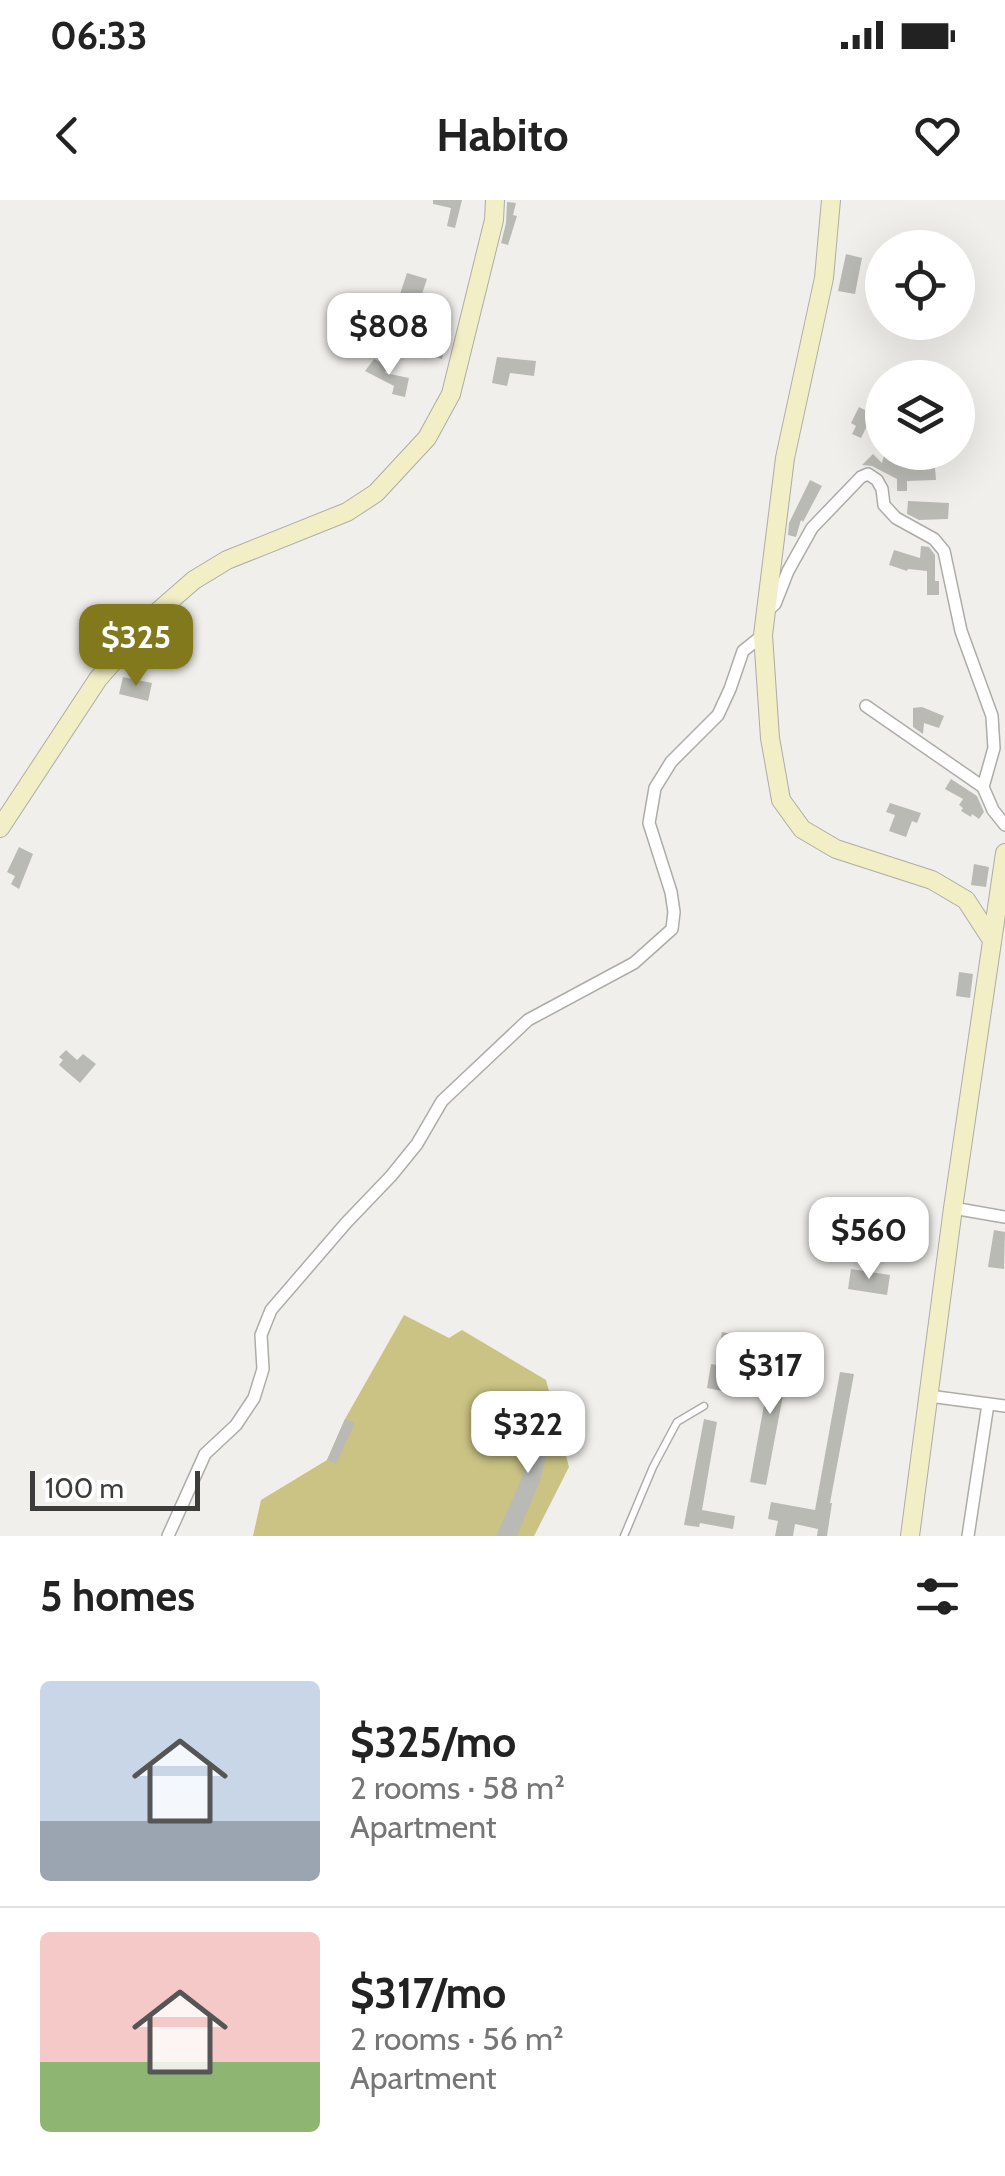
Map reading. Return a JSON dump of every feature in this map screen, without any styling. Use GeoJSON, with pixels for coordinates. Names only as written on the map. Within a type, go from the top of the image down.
{"type":"FeatureCollection","features":[{"type":"Feature","properties":{"kind":"street"},"geometry":{"type":"LineString","coordinates":[[0,828],[98,679],[155,614],[194,580],[227,560],[348,512],[376,493],[427,438],[452,394],[494,220],[495,200]]}},
{"type":"Feature","properties":{"kind":"street"},"geometry":{"type":"LineString","coordinates":[[831,200],[824,278],[786,458],[763,635],[770,738],[781,800],[802,828],[836,849],[932,880],[966,900],[999,941]]}},
{"type":"Feature","properties":{"kind":"street"},"geometry":{"type":"LineString","coordinates":[[765,613],[775,604],[812,528],[861,476],[868,474],[877,480],[884,506],[896,518],[934,539],[944,551],[961,631],[992,716],[994,748],[983,788]]}},
{"type":"Feature","properties":{"kind":"street"},"geometry":{"type":"LineString","coordinates":[[168,1536],[205,1454],[236,1425],[254,1398],[263,1369],[261,1334],[271,1310],[391,1176],[417,1144],[442,1102],[528,1020],[634,963],[672,929],[670,892],[649,823],[654,788],[672,762],[718,715],[744,651],[763,635]]}},
{"type":"Feature","properties":{"kind":"street"},"geometry":{"type":"LineString","coordinates":[[866,706],[983,788],[1005,825]]}},
{"type":"Feature","properties":{"kind":"street"},"geometry":{"type":"LineString","coordinates":[[910,1536],[953,1208],[999,941],[1005,853]]}},
{"type":"Feature","properties":{"kind":"street"},"geometry":{"type":"LineString","coordinates":[[953,1208],[1005,1217]]}},
{"type":"Feature","properties":{"kind":"street"},"geometry":{"type":"LineString","coordinates":[[929,1396],[1005,1406]]}},
{"type":"Feature","properties":{"kind":"street"},"geometry":{"type":"LineString","coordinates":[[968,1536],[988,1404]]}},
{"type":"Feature","properties":{"kind":"lane"},"geometry":{"type":"LineString","coordinates":[[624,1536],[677,1422],[704,1406]]}},
{"type":"Feature","properties":{"kind":"shaded area"},"geometry":{"type":"Polygon","coordinates":[[[404,1315],[449,1338],[462,1330],[546,1380],[569,1467],[534,1536],[253,1536],[261,1500],[327,1460],[345,1419],[404,1315]]]}},
{"type":"Feature","properties":{"kind":"building"},"geometry":{"type":"Polygon","coordinates":[[[433,200],[462,200],[455,228],[447,226],[451,208],[433,204],[433,200]]]}},
{"type":"Feature","properties":{"kind":"building"},"geometry":{"type":"Polygon","coordinates":[[[507,202],[516,203],[513,215],[517,216],[508,245],[501,243],[507,202]]]}},
{"type":"Feature","properties":{"kind":"building"},"geometry":{"type":"Polygon","coordinates":[[[846,254],[862,258],[855,294],[838,291],[846,254]]]}},
{"type":"Feature","properties":{"kind":"building"},"geometry":{"type":"Polygon","coordinates":[[[407,273],[427,279],[419,303],[399,297],[407,273]]]}},
{"type":"Feature","properties":{"kind":"building"},"geometry":{"type":"Polygon","coordinates":[[[431,334],[447,339],[442,359],[424,353],[431,334]]]}},
{"type":"Feature","properties":{"kind":"building"},"geometry":{"type":"Polygon","coordinates":[[[497,357],[536,361],[534,376],[510,373],[507,386],[492,383],[497,357]]]}},
{"type":"Feature","properties":{"kind":"building"},"geometry":{"type":"Polygon","coordinates":[[[374,359],[388,366],[385,373],[409,378],[405,397],[392,394],[394,386],[365,371],[374,359]]]}},
{"type":"Feature","properties":{"kind":"building"},"geometry":{"type":"Polygon","coordinates":[[[859,407],[865,410],[861,438],[852,434],[856,426],[851,423],[859,407]]]}},
{"type":"Feature","properties":{"kind":"building"},"geometry":{"type":"Polygon","coordinates":[[[880,470],[935,470],[936,480],[907,481],[907,491],[897,491],[897,479],[880,470]]]}},
{"type":"Feature","properties":{"kind":"building"},"geometry":{"type":"Polygon","coordinates":[[[810,480],[822,486],[801,520],[796,537],[788,535],[789,523],[810,480]]]}},
{"type":"Feature","properties":{"kind":"building"},"geometry":{"type":"Polygon","coordinates":[[[908,501],[949,503],[948,519],[919,520],[907,514],[908,501]]]}},
{"type":"Feature","properties":{"kind":"building"},"geometry":{"type":"Polygon","coordinates":[[[921,546],[929,547],[935,555],[939,595],[927,595],[927,571],[907,571],[889,565],[894,550],[920,558],[921,546]]]}},
{"type":"Feature","properties":{"kind":"building"},"geometry":{"type":"Polygon","coordinates":[[[123,677],[152,683],[148,701],[119,694],[123,677]]]}},
{"type":"Feature","properties":{"kind":"building"},"geometry":{"type":"Polygon","coordinates":[[[922,707],[944,716],[939,728],[924,723],[923,734],[913,727],[913,708],[922,707]]]}},
{"type":"Feature","properties":{"kind":"building"},"geometry":{"type":"Polygon","coordinates":[[[951,779],[977,796],[984,812],[979,819],[961,811],[963,799],[945,789],[951,779]]]}},
{"type":"Feature","properties":{"kind":"building"},"geometry":{"type":"Polygon","coordinates":[[[890,803],[921,813],[917,823],[912,821],[906,837],[889,831],[895,815],[886,812],[890,803]]]}},
{"type":"Feature","properties":{"kind":"building"},"geometry":{"type":"Polygon","coordinates":[[[19,847],[33,854],[19,889],[11,884],[15,876],[7,872],[19,847]]]}},
{"type":"Feature","properties":{"kind":"building"},"geometry":{"type":"Polygon","coordinates":[[[974,864],[989,867],[986,887],[971,885],[974,864]]]}},
{"type":"Feature","properties":{"kind":"building"},"geometry":{"type":"Polygon","coordinates":[[[959,972],[973,974],[970,998],[956,996],[959,972]]]}},
{"type":"Feature","properties":{"kind":"building"},"geometry":{"type":"Polygon","coordinates":[[[66,1050],[77,1060],[83,1054],[96,1064],[80,1083],[59,1065],[63,1060],[59,1057],[66,1050]]]}},
{"type":"Feature","properties":{"kind":"building"},"geometry":{"type":"Polygon","coordinates":[[[994,1230],[1005,1232],[1004,1269],[988,1267],[994,1230]]]}},
{"type":"Feature","properties":{"kind":"building"},"geometry":{"type":"Polygon","coordinates":[[[851,1269],[890,1275],[887,1295],[848,1289],[851,1269]]]}},
{"type":"Feature","properties":{"kind":"building"},"geometry":{"type":"Polygon","coordinates":[[[722,1332],[732,1334],[722,1391],[707,1388],[722,1332]]]}},
{"type":"Feature","properties":{"kind":"building"},"geometry":{"type":"Polygon","coordinates":[[[774,1350],[791,1353],[766,1485],[750,1482],[774,1350]]]}},
{"type":"Feature","properties":{"kind":"building"},"geometry":{"type":"Polygon","coordinates":[[[840,1372],[854,1374],[827,1536],[817,1536],[818,1529],[795,1524],[793,1536],[775,1536],[778,1521],[768,1519],[771,1502],[815,1510],[840,1372]]]}},
{"type":"Feature","properties":{"kind":"building"},"geometry":{"type":"Polygon","coordinates":[[[542,1406],[547,1432],[540,1481],[517,1536],[496,1536],[528,1457],[528,1411],[542,1406]]]}},
{"type":"Feature","properties":{"kind":"building"},"geometry":{"type":"Polygon","coordinates":[[[345,1419],[355,1423],[336,1464],[327,1460],[345,1419]]]}},
{"type":"Feature","properties":{"kind":"building"},"geometry":{"type":"Polygon","coordinates":[[[704,1419],[717,1422],[702,1510],[735,1516],[733,1529],[700,1523],[699,1527],[684,1525],[704,1419]]]}}]}
